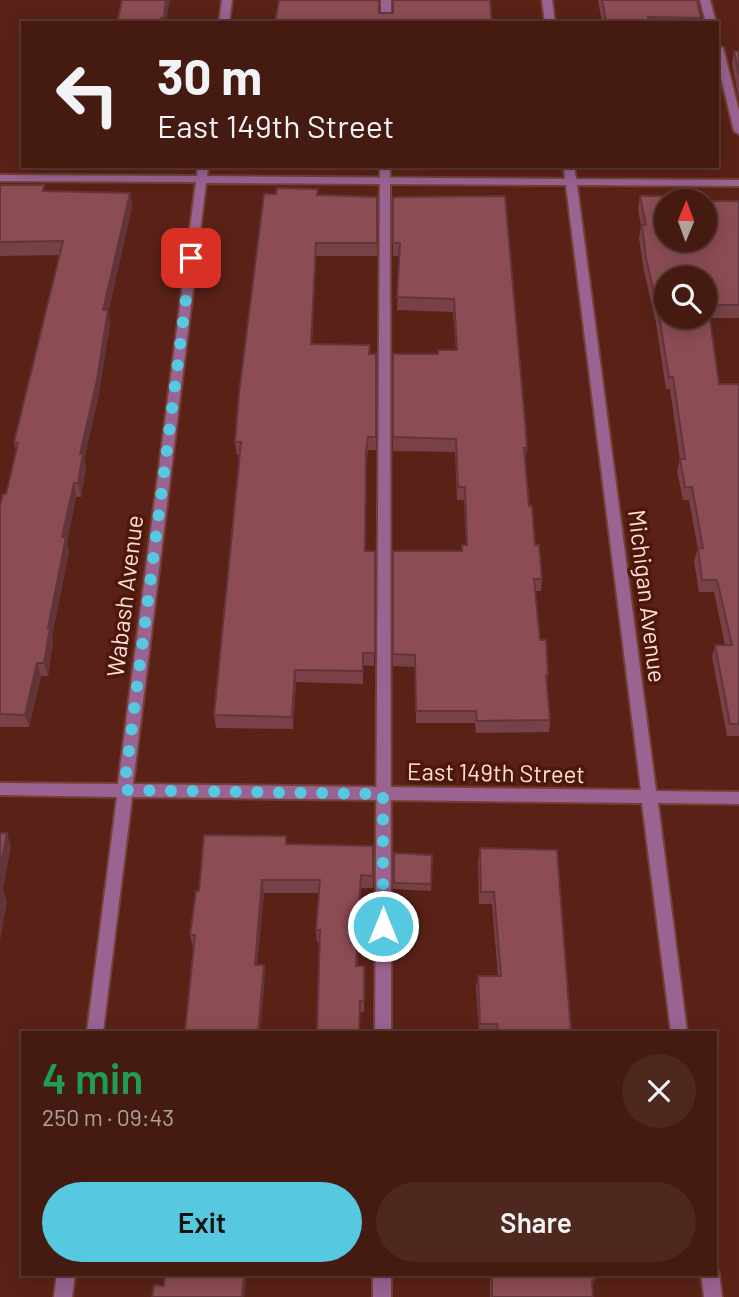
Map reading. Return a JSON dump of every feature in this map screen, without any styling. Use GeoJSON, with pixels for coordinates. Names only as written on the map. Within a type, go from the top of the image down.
{"type":"FeatureCollection","features":[{"type":"Feature","properties":{"kind":"street"},"geometry":{"type":"LineString","coordinates":[[224,21],[227,0]]}},
{"type":"Feature","properties":{"kind":"street"},"geometry":{"type":"LineString","coordinates":[[386,0],[386,21]]}},
{"type":"Feature","properties":{"kind":"street"},"geometry":{"type":"LineString","coordinates":[[547,0],[550,21]]}},
{"type":"Feature","properties":{"kind":"street"},"geometry":{"type":"LineString","coordinates":[[705,0],[710,21]]}},
{"type":"Feature","properties":{"kind":"street"},"geometry":{"type":"LineString","coordinates":[[719,52],[739,131]]}},
{"type":"Feature","properties":{"kind":"street","name":"Michigan Avenue"},"geometry":{"type":"LineString","coordinates":[[569,168],[679,1031]]}},
{"type":"Feature","properties":{"kind":"street"},"geometry":{"type":"LineString","coordinates":[[0,178],[202,172],[385,174],[571,182],[739,183]]}},
{"type":"Feature","properties":{"kind":"street","name":"Wabash Avenue"},"geometry":{"type":"LineString","coordinates":[[95,1031],[202,172]]}},
{"type":"Feature","properties":{"kind":"street"},"geometry":{"type":"LineString","coordinates":[[383,1031],[385,174]]}},
{"type":"Feature","properties":{"kind":"street","name":"East 149th Street"},"geometry":{"type":"LineString","coordinates":[[0,789],[739,798]]}},
{"type":"Feature","properties":{"kind":"street"},"geometry":{"type":"LineString","coordinates":[[63,1297],[66,1276]]}},
{"type":"Feature","properties":{"kind":"street"},"geometry":{"type":"LineString","coordinates":[[382,1276],[382,1297]]}},
{"type":"Feature","properties":{"kind":"street"},"geometry":{"type":"LineString","coordinates":[[710,1276],[713,1297]]}},
{"type":"Feature","properties":{"kind":"building"},"geometry":{"type":"Polygon","coordinates":[[[122,0],[166,0],[164,18],[160,21],[117,21],[122,0]]]}},
{"type":"Feature","properties":{"kind":"building"},"geometry":{"type":"Polygon","coordinates":[[[279,0],[379,0],[379,13],[393,13],[393,0],[490,0],[492,21],[275,21],[279,0]]]}},
{"type":"Feature","properties":{"kind":"building"},"geometry":{"type":"Polygon","coordinates":[[[602,0],[697,0],[701,18],[648,17],[649,21],[606,21],[602,0]]]}},
{"type":"Feature","properties":{"kind":"building"},"geometry":{"type":"Polygon","coordinates":[[[734,51],[739,51],[739,75],[734,51]]]}},
{"type":"Feature","properties":{"kind":"building"},"geometry":{"type":"Polygon","coordinates":[[[0,185],[44,185],[43,191],[130,193],[103,310],[108,310],[97,380],[80,454],[83,454],[78,483],[74,483],[62,537],[66,537],[44,663],[37,663],[25,715],[0,714],[0,505],[3,494],[6,494],[18,443],[14,442],[63,241],[0,242],[0,185]]]}},
{"type":"Feature","properties":{"kind":"building"},"geometry":{"type":"Polygon","coordinates":[[[277,188],[318,189],[317,195],[377,197],[377,243],[316,243],[311,344],[370,345],[369,354],[376,354],[376,437],[368,437],[366,451],[365,551],[375,551],[375,653],[363,653],[363,671],[295,670],[292,717],[214,715],[241,442],[235,442],[239,393],[264,194],[276,194],[277,188]]]}},
{"type":"Feature","properties":{"kind":"building"},"geometry":{"type":"Polygon","coordinates":[[[505,196],[525,421],[527,448],[524,448],[529,506],[532,506],[535,545],[539,545],[542,579],[534,579],[540,640],[546,640],[550,720],[477,721],[476,711],[416,711],[415,655],[393,654],[393,551],[462,551],[462,545],[467,545],[465,487],[458,487],[456,439],[393,437],[393,354],[438,354],[438,350],[457,350],[454,299],[397,297],[400,243],[393,243],[393,197],[505,196]]]}},
{"type":"Feature","properties":{"kind":"building"},"geometry":{"type":"Polygon","coordinates":[[[640,196],[654,196],[654,252],[718,252],[718,201],[739,201],[739,305],[717,305],[717,266],[654,266],[654,293],[642,225],[646,225],[640,196]]]}},
{"type":"Feature","properties":{"kind":"building"},"geometry":{"type":"Polygon","coordinates":[[[661,329],[711,329],[719,384],[739,384],[739,724],[730,724],[715,645],[732,645],[717,580],[702,580],[698,548],[703,548],[692,487],[685,487],[680,459],[685,459],[673,377],[669,377],[661,329]]]}},
{"type":"Feature","properties":{"kind":"building"},"geometry":{"type":"Polygon","coordinates":[[[0,833],[7,833],[0,869],[0,833]]]}},
{"type":"Feature","properties":{"kind":"building"},"geometry":{"type":"Polygon","coordinates":[[[204,835],[286,836],[286,844],[373,846],[373,876],[361,875],[356,966],[364,966],[364,1001],[360,1001],[359,1031],[317,1031],[320,930],[316,930],[320,880],[262,880],[255,965],[264,965],[258,1031],[185,1031],[195,935],[190,935],[196,891],[199,891],[204,835]]]}},
{"type":"Feature","properties":{"kind":"building"},"geometry":{"type":"Polygon","coordinates":[[[480,848],[557,850],[571,1031],[498,1031],[497,1024],[480,1024],[478,976],[501,976],[494,892],[481,892],[480,848]]]}},
{"type":"Feature","properties":{"kind":"building"},"geometry":{"type":"Polygon","coordinates":[[[394,853],[432,855],[431,884],[394,883],[394,853]]]}},
{"type":"Feature","properties":{"kind":"building"},"geometry":{"type":"Polygon","coordinates":[[[165,1276],[244,1276],[242,1297],[152,1297],[154,1285],[164,1286],[165,1276]]]}},
{"type":"Feature","properties":{"kind":"building"},"geometry":{"type":"Polygon","coordinates":[[[492,1276],[595,1276],[595,1280],[592,1280],[593,1297],[492,1297],[492,1276]]]}},
{"type":"Feature","properties":{"kind":"route"},"geometry":{"type":"LineString","coordinates":[[191,258],[124,790],[383,794],[383,926]]}}]}
